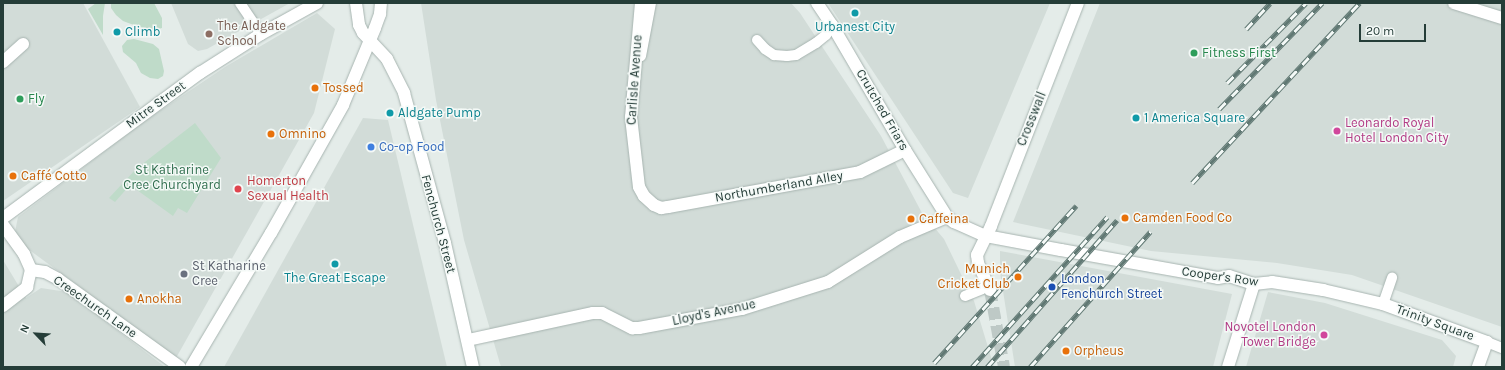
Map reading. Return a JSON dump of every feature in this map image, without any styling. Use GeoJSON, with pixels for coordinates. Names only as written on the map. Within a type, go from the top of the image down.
{"type":"FeatureCollection","features":[{"type":"Feature","properties":{"kind":"street","name":"Mitre Street"},"geometry":{"type":"LineString","coordinates":[[3,218],[200,73],[261,34],[317,3]]}},
{"type":"Feature","properties":{"kind":"street","name":"Fenchurch Street"},"geometry":{"type":"LineString","coordinates":[[356,3],[359,24],[363,33],[387,59],[399,82],[412,119],[445,243],[473,367]]}},
{"type":"Feature","properties":{"kind":"street"},"geometry":{"type":"LineString","coordinates":[[191,367],[271,233],[343,104],[380,14],[380,3]]}},
{"type":"Feature","properties":{"kind":"street","name":"Carlisle Avenue"},"geometry":{"type":"LineString","coordinates":[[641,3],[630,117],[638,187],[649,202]]}},
{"type":"Feature","properties":{"kind":"street","name":"Crutched Friars"},"geometry":{"type":"LineString","coordinates":[[817,3],[832,25],[905,150],[947,217]]}},
{"type":"Feature","properties":{"kind":"street","name":"Crosswall"},"geometry":{"type":"LineString","coordinates":[[986,236],[1078,3]]}},
{"type":"Feature","properties":{"kind":"street"},"geometry":{"type":"LineString","coordinates":[[1454,3],[1502,18]]}},
{"type":"Feature","properties":{"kind":"street"},"geometry":{"type":"LineString","coordinates":[[3,62],[23,44]]}},
{"type":"Feature","properties":{"kind":"street","name":"Northumberland Alley"},"geometry":{"type":"LineString","coordinates":[[649,202],[661,208],[860,172],[905,150]]}},
{"type":"Feature","properties":{"kind":"street","name":"Cooper's Row"},"geometry":{"type":"LineString","coordinates":[[947,217],[961,226],[986,236],[1218,278],[1229,276],[1254,284],[1272,282],[1323,290],[1383,304]]}},
{"type":"Feature","properties":{"kind":"street","name":"Lloyd's Avenue"},"geometry":{"type":"LineString","coordinates":[[468,340],[593,313],[602,313],[632,328],[639,328],[742,309],[828,282],[900,237],[947,217]]}},
{"type":"Feature","properties":{"kind":"street"},"geometry":{"type":"LineString","coordinates":[[3,225],[24,254],[31,270],[27,287],[3,306]]}},
{"type":"Feature","properties":{"kind":"street"},"geometry":{"type":"LineString","coordinates":[[986,236],[977,255],[978,263],[989,287]]}},
{"type":"Feature","properties":{"kind":"street","name":"Creechurch Lane"},"geometry":{"type":"LineString","coordinates":[[31,270],[45,272],[58,279],[180,367]]}},
{"type":"Feature","properties":{"kind":"street"},"geometry":{"type":"LineString","coordinates":[[1228,367],[1254,284]]}},
{"type":"Feature","properties":{"kind":"street","name":"Trinity Square"},"geometry":{"type":"LineString","coordinates":[[1383,304],[1487,342],[1478,367]]}},
{"type":"Feature","properties":{"kind":"lane"},"geometry":{"type":"LineString","coordinates":[[240,3],[261,34]]}},
{"type":"Feature","properties":{"kind":"lane"},"geometry":{"type":"LineString","coordinates":[[630,117],[651,3]]}},
{"type":"Feature","properties":{"kind":"lane"},"geometry":{"type":"LineString","coordinates":[[757,40],[765,49],[774,55],[792,56],[807,50],[826,35],[832,25]]}},
{"type":"Feature","properties":{"kind":"lane"},"geometry":{"type":"LineString","coordinates":[[1383,304],[1392,278]]}},
{"type":"Feature","properties":{"kind":"lane"},"geometry":{"type":"LineString","coordinates":[[965,296],[989,287]]}},
{"type":"Feature","properties":{"kind":"lane","name":"Trinity Square"},"geometry":{"type":"LineString","coordinates":[[1487,342],[1502,348]]}},
{"type":"Feature","properties":{"kind":"shaded area"},"geometry":{"type":"Polygon","coordinates":[[[3,3],[83,3],[140,107],[3,201],[3,3]]]}},
{"type":"Feature","properties":{"kind":"shaded area","name":"The Aldgate School"},"geometry":{"type":"Polygon","coordinates":[[[171,3],[290,3],[207,49],[198,51],[188,44],[171,3]]]}},
{"type":"Feature","properties":{"kind":"shaded area"},"geometry":{"type":"Polygon","coordinates":[[[421,3],[791,3],[800,13],[881,136],[922,213],[944,239],[974,301],[994,367],[501,367],[464,240],[436,100],[421,3]]]}},
{"type":"Feature","properties":{"kind":"shaded area"},"geometry":{"type":"Polygon","coordinates":[[[828,3],[1050,3],[968,198],[953,193],[828,3]]]}},
{"type":"Feature","properties":{"kind":"shaded area"},"geometry":{"type":"Polygon","coordinates":[[[1100,3],[1502,3],[1502,327],[1352,275],[1277,263],[1151,251],[1013,222],[1100,3]]]}},
{"type":"Feature","properties":{"kind":"shaded area"},"geometry":{"type":"Polygon","coordinates":[[[317,13],[335,29],[314,113],[176,358],[24,246],[15,232],[18,217],[142,123],[225,67],[317,13]]]}},
{"type":"Feature","properties":{"kind":"shaded area"},"geometry":{"type":"Polygon","coordinates":[[[363,118],[388,120],[447,367],[224,367],[363,118]]]}},
{"type":"Feature","properties":{"kind":"shaded area"},"geometry":{"type":"Polygon","coordinates":[[[1000,251],[1232,294],[1213,367],[1015,367],[1000,272],[1000,251]]]}},
{"type":"Feature","properties":{"kind":"shaded area"},"geometry":{"type":"Polygon","coordinates":[[[3,260],[26,298],[41,288],[67,292],[165,367],[3,367],[3,260]]]}},
{"type":"Feature","properties":{"kind":"shaded area"},"geometry":{"type":"Polygon","coordinates":[[[1268,292],[1325,303],[1442,340],[1456,356],[1453,367],[1246,367],[1268,292]]]}},
{"type":"Feature","properties":{"kind":"green space"},"geometry":{"type":"Polygon","coordinates":[[[96,3],[105,3],[103,35],[88,9],[96,3]]]}},
{"type":"Feature","properties":{"kind":"green space"},"geometry":{"type":"Polygon","coordinates":[[[111,3],[154,3],[162,18],[162,28],[150,31],[123,21],[111,8],[111,3]]]}},
{"type":"Feature","properties":{"kind":"green space"},"geometry":{"type":"Polygon","coordinates":[[[134,39],[153,44],[159,49],[164,71],[163,76],[158,79],[150,78],[141,73],[136,63],[123,52],[122,46],[127,40],[134,39]]]}},
{"type":"Feature","properties":{"kind":"green space","name":"St Katharine Cree Churchyard"},"geometry":{"type":"Polygon","coordinates":[[[195,123],[221,158],[187,213],[178,208],[173,216],[130,185],[115,202],[109,198],[136,169],[195,123]]]}},
{"type":"Feature","properties":{"kind":"tunnel"},"geometry":{"type":"LineString","coordinates":[[990,290],[1004,367]]}},
{"type":"Feature","properties":{"kind":"railway"},"geometry":{"type":"LineString","coordinates":[[1246,29],[1270,3]]}},
{"type":"Feature","properties":{"kind":"railway"},"geometry":{"type":"LineString","coordinates":[[1227,83],[1306,3]]}},
{"type":"Feature","properties":{"kind":"railway"},"geometry":{"type":"LineString","coordinates":[[1219,109],[1322,3]]}},
{"type":"Feature","properties":{"kind":"railway"},"geometry":{"type":"LineString","coordinates":[[1192,183],[1359,3]]}},
{"type":"Feature","properties":{"kind":"railway"},"geometry":{"type":"LineString","coordinates":[[934,363],[1076,206]]}},
{"type":"Feature","properties":{"kind":"railway"},"geometry":{"type":"LineString","coordinates":[[972,367],[1107,217]]}},
{"type":"Feature","properties":{"kind":"railway"},"geometry":{"type":"LineString","coordinates":[[987,367],[1117,220]]}},
{"type":"Feature","properties":{"kind":"railway"},"geometry":{"type":"LineString","coordinates":[[1030,367],[1150,232]]}},
{"type":"Feature","properties":{"kind":"place","name":"Urbanest City"},"geometry":{"type":"Point","coordinates":[855,13]}},
{"type":"Feature","properties":{"kind":"place","name":"Climb"},"geometry":{"type":"Point","coordinates":[117,32]}},
{"type":"Feature","properties":{"kind":"place","name":"The Aldgate School"},"geometry":{"type":"Point","coordinates":[209,34]}},
{"type":"Feature","properties":{"kind":"place","name":"Fitness First"},"geometry":{"type":"Point","coordinates":[1194,53]}},
{"type":"Feature","properties":{"kind":"place","name":"Tossed"},"geometry":{"type":"Point","coordinates":[315,88]}},
{"type":"Feature","properties":{"kind":"place","name":"Fly"},"geometry":{"type":"Point","coordinates":[20,99]}},
{"type":"Feature","properties":{"kind":"place","name":"Aldgate Pump"},"geometry":{"type":"Point","coordinates":[390,113]}},
{"type":"Feature","properties":{"kind":"place","name":"1 America Square"},"geometry":{"type":"Point","coordinates":[1136,118]}},
{"type":"Feature","properties":{"kind":"place","name":"Leonardo Royal Hotel London City"},"geometry":{"type":"Point","coordinates":[1337,131]}},
{"type":"Feature","properties":{"kind":"place","name":"Omnino"},"geometry":{"type":"Point","coordinates":[271,134]}},
{"type":"Feature","properties":{"kind":"place","name":"Co-op Food"},"geometry":{"type":"Point","coordinates":[371,147]}},
{"type":"Feature","properties":{"kind":"place","name":"Caffé Cotto"},"geometry":{"type":"Point","coordinates":[13,176]}},
{"type":"Feature","properties":{"kind":"place","name":"Homerton Sexual Health"},"geometry":{"type":"Point","coordinates":[238,189]}},
{"type":"Feature","properties":{"kind":"place","name":"Camden Food Co"},"geometry":{"type":"Point","coordinates":[1125,218]}},
{"type":"Feature","properties":{"kind":"place","name":"Caffeina"},"geometry":{"type":"Point","coordinates":[911,219]}},
{"type":"Feature","properties":{"kind":"place","name":"The Great Escape"},"geometry":{"type":"Point","coordinates":[335,264]}},
{"type":"Feature","properties":{"kind":"place","name":"St Katharine Cree"},"geometry":{"type":"Point","coordinates":[184,274]}},
{"type":"Feature","properties":{"kind":"place","name":"Munich Cricket Club"},"geometry":{"type":"Point","coordinates":[1018,277]}},
{"type":"Feature","properties":{"kind":"place","name":"London Fenchurch Street"},"geometry":{"type":"Point","coordinates":[1052,287]}},
{"type":"Feature","properties":{"kind":"place","name":"Anokha"},"geometry":{"type":"Point","coordinates":[129,299]}},
{"type":"Feature","properties":{"kind":"place","name":"Novotel London Tower Bridge"},"geometry":{"type":"Point","coordinates":[1324,335]}},
{"type":"Feature","properties":{"kind":"place","name":"Orpheus"},"geometry":{"type":"Point","coordinates":[1066,351]}}]}
